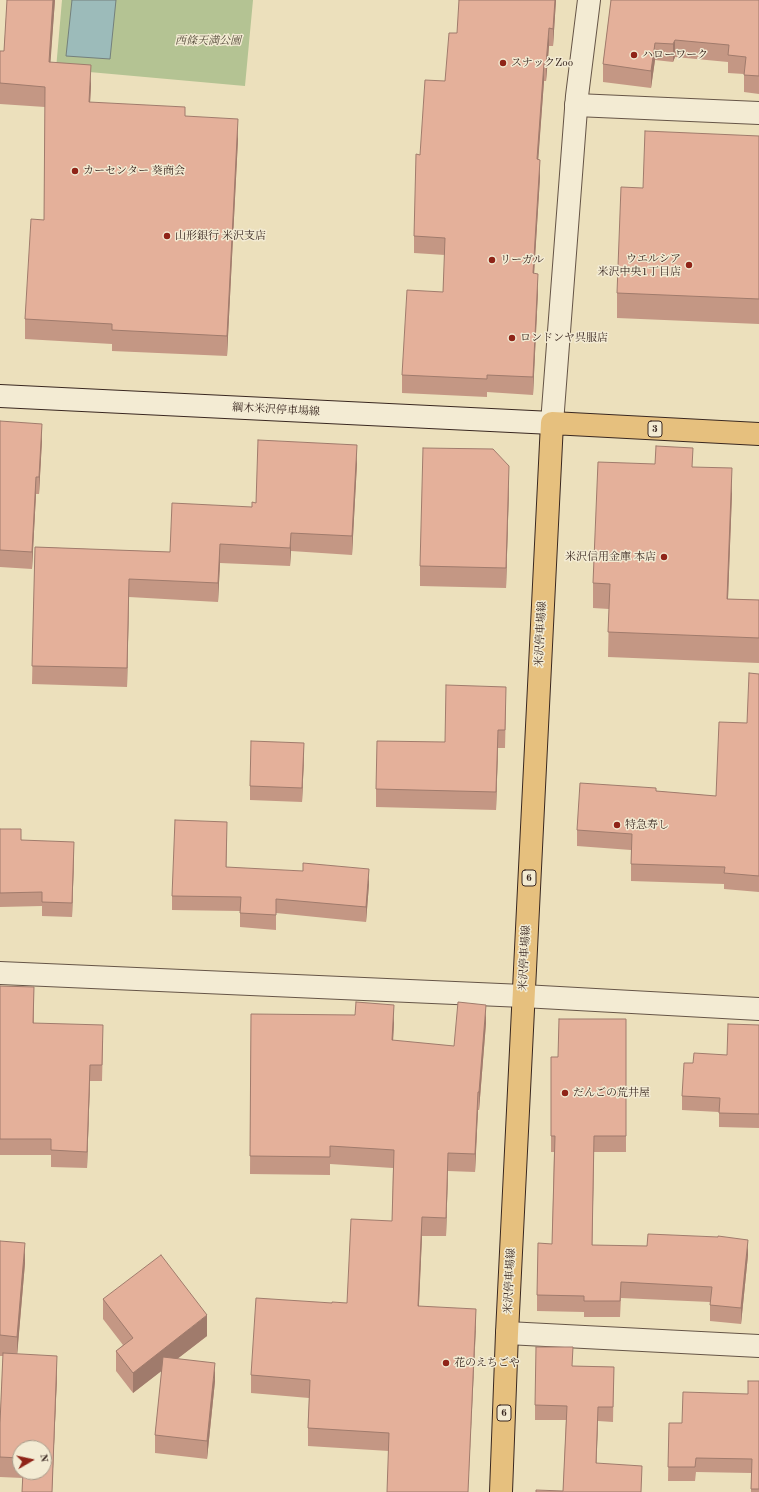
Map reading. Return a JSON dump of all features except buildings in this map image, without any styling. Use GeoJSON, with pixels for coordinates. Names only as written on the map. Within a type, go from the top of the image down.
{"type":"FeatureCollection","features":[{"type":"Feature","properties":{"kind":"main road","name":"3"},"geometry":{"type":"LineString","coordinates":[[552,423],[759,434]]}},
{"type":"Feature","properties":{"kind":"main road","name":"米沢停車場線"},"geometry":{"type":"LineString","coordinates":[[501,1492],[523,996],[552,423]]}},
{"type":"Feature","properties":{"kind":"street"},"geometry":{"type":"LineString","coordinates":[[552,423],[576,105],[589,0]]}},
{"type":"Feature","properties":{"kind":"street"},"geometry":{"type":"LineString","coordinates":[[576,105],[759,113]]}},
{"type":"Feature","properties":{"kind":"street","name":"綱木米沢停車場線"},"geometry":{"type":"LineString","coordinates":[[0,396],[552,423]]}},
{"type":"Feature","properties":{"kind":"street"},"geometry":{"type":"LineString","coordinates":[[0,973],[523,996],[759,1009]]}},
{"type":"Feature","properties":{"kind":"street"},"geometry":{"type":"LineString","coordinates":[[507,1333],[759,1346]]}},
{"type":"Feature","properties":{"kind":"green space","name":"西條天満公園"},"geometry":{"type":"Polygon","coordinates":[[[62,0],[253,0],[245,86],[56,69],[62,0]]]}},
{"type":"Feature","properties":{"kind":"water"},"geometry":{"type":"Polygon","coordinates":[[[72,0],[116,0],[110,59],[66,56],[72,0]]]}},
{"type":"Feature","properties":{"kind":"place","name":"ハローワーク"},"geometry":{"type":"Point","coordinates":[634,55]}},
{"type":"Feature","properties":{"kind":"place","name":"スナックZoo"},"geometry":{"type":"Point","coordinates":[503,63]}},
{"type":"Feature","properties":{"kind":"place","name":"カーセンター 葵商会"},"geometry":{"type":"Point","coordinates":[75,171]}},
{"type":"Feature","properties":{"kind":"place","name":"山形銀行 米沢支店"},"geometry":{"type":"Point","coordinates":[167,236]}},
{"type":"Feature","properties":{"kind":"place","name":"リーガル"},"geometry":{"type":"Point","coordinates":[492,260]}},
{"type":"Feature","properties":{"kind":"place","name":"ウエルシア 米沢中央1丁目店"},"geometry":{"type":"Point","coordinates":[689,265]}},
{"type":"Feature","properties":{"kind":"place","name":"ロンドンヤ呉服店"},"geometry":{"type":"Point","coordinates":[512,338]}},
{"type":"Feature","properties":{"kind":"place","name":"米沢信用金庫 本店"},"geometry":{"type":"Point","coordinates":[664,557]}},
{"type":"Feature","properties":{"kind":"place","name":"特急寿し"},"geometry":{"type":"Point","coordinates":[617,825]}},
{"type":"Feature","properties":{"kind":"place","name":"だんごの荒井屋"},"geometry":{"type":"Point","coordinates":[565,1093]}},
{"type":"Feature","properties":{"kind":"place","name":"花のえちごや"},"geometry":{"type":"Point","coordinates":[446,1363]}}]}
